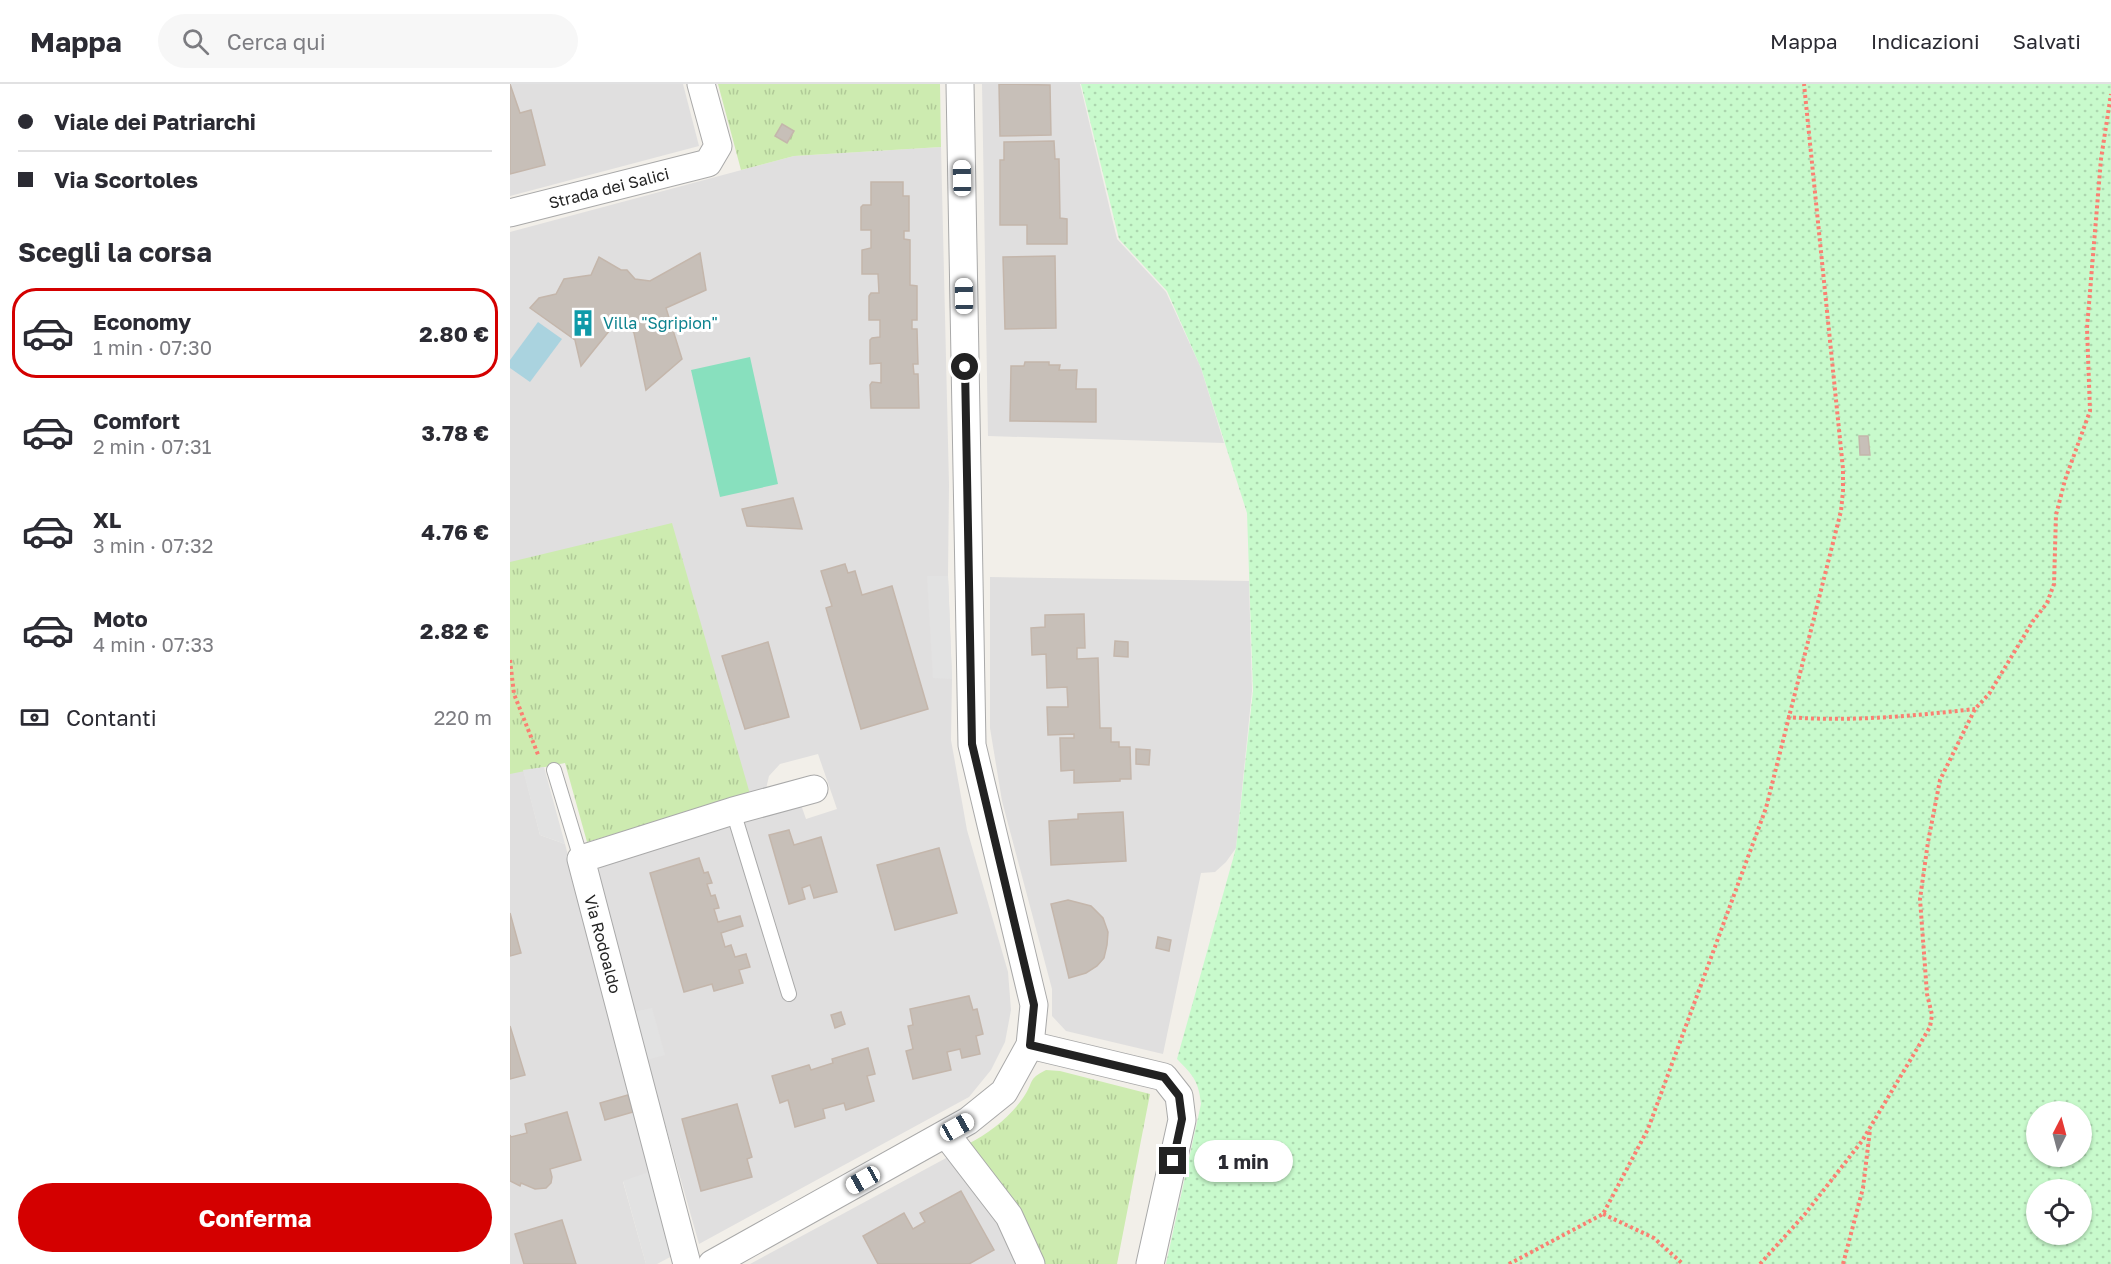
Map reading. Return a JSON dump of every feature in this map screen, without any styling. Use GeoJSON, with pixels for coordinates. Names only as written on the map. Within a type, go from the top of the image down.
{"type":"FeatureCollection","features":[{"type":"Feature","properties":{"kind":"street","name":"Strada dei Salici"},"geometry":{"type":"LineString","coordinates":[[510,213],[708,163],[718,146],[701,84]]}},
{"type":"Feature","properties":{"kind":"street"},"geometry":{"type":"LineString","coordinates":[[712,1264],[968,1121],[1004,1092],[1030,1045],[1034,1005],[972,744],[960,84]]}},
{"type":"Feature","properties":{"kind":"street"},"geometry":{"type":"LineString","coordinates":[[581,859],[734,811],[814,789]]}},
{"type":"Feature","properties":{"kind":"street","name":"Via Rodoaldo"},"geometry":{"type":"LineString","coordinates":[[581,859],[687,1264]]}},
{"type":"Feature","properties":{"kind":"street"},"geometry":{"type":"LineString","coordinates":[[1030,1045],[1164,1077],[1179,1096],[1182,1119],[1150,1264]]}},
{"type":"Feature","properties":{"kind":"street"},"geometry":{"type":"LineString","coordinates":[[946,1134],[1009,1216],[1031,1264]]}},
{"type":"Feature","properties":{"kind":"lane"},"geometry":{"type":"LineString","coordinates":[[554,770],[581,859]]}},
{"type":"Feature","properties":{"kind":"lane"},"geometry":{"type":"LineString","coordinates":[[734,811],[789,994]]}},
{"type":"Feature","properties":{"kind":"path"},"geometry":{"type":"LineString","coordinates":[[1509,1264],[1603,1214],[1652,1118],[1766,808],[1787,717],[1832,550],[1844,491],[1803,84]]}},
{"type":"Feature","properties":{"kind":"path"},"geometry":{"type":"LineString","coordinates":[[1760,1264],[1837,1175],[1871,1126],[1904,1069],[1922,1044],[1930,1027],[1932,1015],[1927,994],[1920,899],[1941,780],[1975,709],[1989,694],[2033,621],[2047,603],[2054,584],[2056,515],[2090,411],[2087,328],[2101,159],[2111,94]]}},
{"type":"Feature","properties":{"kind":"path"},"geometry":{"type":"LineString","coordinates":[[510,660],[514,694],[523,719],[541,761],[554,770]]}},
{"type":"Feature","properties":{"kind":"path"},"geometry":{"type":"LineString","coordinates":[[1787,717],[1818,720],[1897,717],[1975,709]]}},
{"type":"Feature","properties":{"kind":"path"},"geometry":{"type":"LineString","coordinates":[[1843,1264],[1863,1188],[1871,1126]]}},
{"type":"Feature","properties":{"kind":"path"},"geometry":{"type":"LineString","coordinates":[[1603,1214],[1654,1238],[1683,1264]]}},
{"type":"Feature","properties":{"kind":"shaded area"},"geometry":{"type":"Polygon","coordinates":[[[510,84],[683,84],[699,146],[510,196],[510,84]]]}},
{"type":"Feature","properties":{"kind":"shaded area"},"geometry":{"type":"Polygon","coordinates":[[[982,84],[1080,84],[1117,239],[1166,292],[1201,368],[1224,443],[988,436],[982,84]]]}},
{"type":"Feature","properties":{"kind":"shaded area"},"geometry":{"type":"Polygon","coordinates":[[[941,147],[949,485],[951,740],[967,830],[1008,972],[1011,1010],[1005,1042],[991,1070],[969,1097],[699,1244],[596,880],[598,870],[604,863],[800,802],[806,819],[837,809],[818,754],[780,764],[769,776],[766,789],[750,794],[510,562],[510,232],[794,156],[941,147]]]}},
{"type":"Feature","properties":{"kind":"shaded area"},"geometry":{"type":"Polygon","coordinates":[[[927,576],[948,576],[952,679],[933,678],[927,576]]]}},
{"type":"Feature","properties":{"kind":"shaded area"},"geometry":{"type":"Polygon","coordinates":[[[990,577],[1249,581],[1252,691],[1236,848],[1215,872],[1201,873],[1163,1054],[1066,1031],[1052,1016],[1052,989],[1002,801],[990,728],[990,577]]]}},
{"type":"Feature","properties":{"kind":"shaded area"},"geometry":{"type":"Polygon","coordinates":[[[510,717],[540,835],[565,844],[653,1172],[623,1182],[646,1264],[510,1264],[510,717]]]}},
{"type":"Feature","properties":{"kind":"shaded area"},"geometry":{"type":"Polygon","coordinates":[[[544,767],[565,844],[540,835],[523,770],[544,767]]]}},
{"type":"Feature","properties":{"kind":"shaded area"},"geometry":{"type":"Polygon","coordinates":[[[652,1008],[665,1055],[647,1060],[633,1012],[652,1008]]]}},
{"type":"Feature","properties":{"kind":"shaded area"},"geometry":{"type":"Polygon","coordinates":[[[948,1157],[1010,1231],[1018,1264],[750,1264],[948,1157]]]}},
{"type":"Feature","properties":{"kind":"shaded area"},"geometry":{"type":"Polygon","coordinates":[[[649,1172],[672,1256],[657,1264],[646,1264],[623,1181],[649,1172]]]}},
{"type":"Feature","properties":{"kind":"green space"},"geometry":{"type":"Polygon","coordinates":[[[718,84],[940,84],[941,147],[794,156],[741,170],[718,84]]]}},
{"type":"Feature","properties":{"kind":"green space"},"geometry":{"type":"Polygon","coordinates":[[[1081,84],[2111,84],[2111,1264],[1166,1264],[1201,1104],[1199,1090],[1194,1079],[1177,1059],[1236,848],[1253,691],[1247,513],[1201,368],[1167,291],[1119,239],[1081,84]]]}},
{"type":"Feature","properties":{"kind":"green space"},"geometry":{"type":"Polygon","coordinates":[[[750,357],[778,484],[720,497],[691,370],[750,357]]]}},
{"type":"Feature","properties":{"kind":"green space"},"geometry":{"type":"Polygon","coordinates":[[[672,523],[750,794],[587,842],[565,763],[510,774],[510,562],[672,523]]]}},
{"type":"Feature","properties":{"kind":"green space"},"geometry":{"type":"Polygon","coordinates":[[[1046,1070],[1060,1071],[1150,1094],[1117,1264],[1043,1264],[968,1144],[1005,1118],[1023,1098],[1033,1079],[1046,1070]]]}},
{"type":"Feature","properties":{"kind":"water"},"geometry":{"type":"Polygon","coordinates":[[[538,322],[562,339],[530,382],[510,368],[510,360],[538,322]]]}},
{"type":"Feature","properties":{"kind":"building"},"geometry":{"type":"Polygon","coordinates":[[[510,84],[520,113],[531,110],[545,165],[510,174],[510,84]]]}},
{"type":"Feature","properties":{"kind":"building"},"geometry":{"type":"Polygon","coordinates":[[[999,84],[1050,85],[1051,135],[1000,136],[999,84]]]}},
{"type":"Feature","properties":{"kind":"building"},"geometry":{"type":"Polygon","coordinates":[[[782,124],[794,131],[787,143],[775,136],[782,124]]]}},
{"type":"Feature","properties":{"kind":"building"},"geometry":{"type":"Polygon","coordinates":[[[1054,141],[1055,159],[1059,159],[1060,218],[1067,219],[1067,244],[1027,244],[1027,225],[1000,225],[1000,160],[1004,160],[1004,142],[1054,141]]]}},
{"type":"Feature","properties":{"kind":"building"},"geometry":{"type":"Polygon","coordinates":[[[871,182],[903,182],[903,196],[909,196],[909,231],[904,231],[904,239],[910,240],[910,285],[917,286],[917,320],[912,320],[912,329],[917,329],[918,364],[913,364],[914,374],[918,374],[919,408],[871,408],[870,385],[872,382],[881,383],[881,363],[870,364],[870,340],[880,337],[880,320],[869,320],[869,296],[871,293],[879,293],[878,274],[862,274],[862,250],[871,248],[871,230],[861,230],[861,207],[871,205],[871,182]]]}},
{"type":"Feature","properties":{"kind":"building","name":"Villa \"Sgripion\""},"geometry":{"type":"Polygon","coordinates":[[[700,253],[706,290],[666,308],[682,359],[646,390],[634,333],[622,315],[581,366],[575,340],[530,308],[539,298],[556,294],[564,279],[591,275],[599,257],[621,270],[627,270],[635,279],[650,281],[700,253]]]}},
{"type":"Feature","properties":{"kind":"building"},"geometry":{"type":"Polygon","coordinates":[[[1055,256],[1056,328],[1005,329],[1003,257],[1055,256]]]}},
{"type":"Feature","properties":{"kind":"building"},"geometry":{"type":"Polygon","coordinates":[[[1025,362],[1049,362],[1049,365],[1060,365],[1059,370],[1077,370],[1076,389],[1096,389],[1096,422],[1010,421],[1011,366],[1024,366],[1025,362]]]}},
{"type":"Feature","properties":{"kind":"building"},"geometry":{"type":"Polygon","coordinates":[[[1859,436],[1868,436],[1870,455],[1860,455],[1859,436]]]}},
{"type":"Feature","properties":{"kind":"building"},"geometry":{"type":"Polygon","coordinates":[[[793,498],[802,529],[747,526],[742,509],[793,498]]]}},
{"type":"Feature","properties":{"kind":"building"},"geometry":{"type":"Polygon","coordinates":[[[845,564],[848,573],[855,571],[862,595],[892,586],[928,709],[861,729],[826,608],[832,606],[821,571],[845,564]]]}},
{"type":"Feature","properties":{"kind":"building"},"geometry":{"type":"Polygon","coordinates":[[[1084,614],[1085,648],[1077,648],[1077,659],[1098,658],[1100,728],[1111,728],[1111,742],[1119,742],[1119,747],[1130,747],[1131,779],[1074,783],[1074,770],[1061,771],[1060,738],[1074,738],[1074,734],[1048,735],[1047,707],[1068,707],[1067,687],[1047,688],[1046,654],[1032,655],[1031,628],[1045,627],[1045,615],[1084,614]]]}},
{"type":"Feature","properties":{"kind":"building"},"geometry":{"type":"Polygon","coordinates":[[[1115,641],[1128,642],[1128,657],[1114,656],[1115,641]]]}},
{"type":"Feature","properties":{"kind":"building"},"geometry":{"type":"Polygon","coordinates":[[[768,642],[789,717],[745,729],[722,656],[768,642]]]}},
{"type":"Feature","properties":{"kind":"building"},"geometry":{"type":"Polygon","coordinates":[[[1136,749],[1150,750],[1149,765],[1136,764],[1136,749]]]}},
{"type":"Feature","properties":{"kind":"building"},"geometry":{"type":"Polygon","coordinates":[[[1123,812],[1126,861],[1051,865],[1049,821],[1078,819],[1078,814],[1123,812]]]}},
{"type":"Feature","properties":{"kind":"building"},"geometry":{"type":"Polygon","coordinates":[[[789,830],[794,845],[821,837],[837,892],[814,898],[810,885],[802,888],[805,899],[789,904],[769,835],[789,830]]]}},
{"type":"Feature","properties":{"kind":"building"},"geometry":{"type":"Polygon","coordinates":[[[939,848],[957,913],[895,930],[877,865],[939,848]]]}},
{"type":"Feature","properties":{"kind":"building"},"geometry":{"type":"Polygon","coordinates":[[[699,858],[704,873],[708,872],[712,883],[707,884],[711,896],[715,895],[719,908],[714,909],[718,922],[740,916],[743,926],[721,933],[725,947],[731,945],[735,957],[746,954],[750,967],[739,970],[743,983],[714,991],[712,984],[684,992],[650,873],[699,858]]]}},
{"type":"Feature","properties":{"kind":"building"},"geometry":{"type":"Polygon","coordinates":[[[1068,900],[1091,906],[1103,918],[1108,932],[1104,958],[1086,973],[1069,978],[1051,904],[1068,900]]]}},
{"type":"Feature","properties":{"kind":"building"},"geometry":{"type":"Polygon","coordinates":[[[510,913],[521,953],[510,956],[510,913]]]}},
{"type":"Feature","properties":{"kind":"building"},"geometry":{"type":"Polygon","coordinates":[[[1158,937],[1171,940],[1169,951],[1156,948],[1158,937]]]}},
{"type":"Feature","properties":{"kind":"building"},"geometry":{"type":"Polygon","coordinates":[[[969,996],[973,1010],[977,1009],[983,1034],[976,1036],[980,1054],[962,1058],[960,1049],[947,1052],[951,1070],[913,1079],[906,1051],[913,1049],[908,1026],[913,1025],[910,1009],[969,996]]]}},
{"type":"Feature","properties":{"kind":"building"},"geometry":{"type":"Polygon","coordinates":[[[841,1012],[845,1024],[835,1028],[831,1015],[841,1012]]]}},
{"type":"Feature","properties":{"kind":"building"},"geometry":{"type":"Polygon","coordinates":[[[510,1026],[525,1075],[510,1079],[510,1026]]]}},
{"type":"Feature","properties":{"kind":"building"},"geometry":{"type":"Polygon","coordinates":[[[868,1048],[875,1074],[867,1076],[874,1101],[846,1110],[844,1103],[823,1109],[825,1118],[795,1127],[788,1100],[780,1103],[772,1076],[809,1065],[811,1070],[833,1063],[832,1059],[868,1048]]]}},
{"type":"Feature","properties":{"kind":"building"},"geometry":{"type":"Polygon","coordinates":[[[628,1095],[633,1112],[605,1120],[600,1103],[628,1095]]]}},
{"type":"Feature","properties":{"kind":"building"},"geometry":{"type":"Polygon","coordinates":[[[737,1104],[752,1157],[747,1159],[752,1177],[701,1191],[682,1119],[737,1104]]]}},
{"type":"Feature","properties":{"kind":"building"},"geometry":{"type":"Polygon","coordinates":[[[567,1112],[581,1160],[550,1169],[551,1183],[546,1188],[535,1189],[510,1181],[510,1135],[511,1137],[527,1133],[525,1124],[567,1112]]]}},
{"type":"Feature","properties":{"kind":"building"},"geometry":{"type":"Polygon","coordinates":[[[961,1191],[994,1250],[969,1264],[878,1264],[863,1236],[904,1213],[913,1229],[925,1222],[920,1213],[961,1191]]]}},
{"type":"Feature","properties":{"kind":"building"},"geometry":{"type":"Polygon","coordinates":[[[562,1220],[576,1264],[524,1264],[515,1234],[562,1220]]]}},
{"type":"Feature","properties":{"kind":"place","name":"Villa \"Sgripion\""},"geometry":{"type":"Point","coordinates":[583,323]}},
{"type":"Feature","properties":{"kind":"route"},"geometry":{"type":"LineString","coordinates":[[965,367],[972,744],[1034,1005],[1030,1045],[1164,1077],[1179,1096],[1182,1119],[1173,1161]]}}]}
